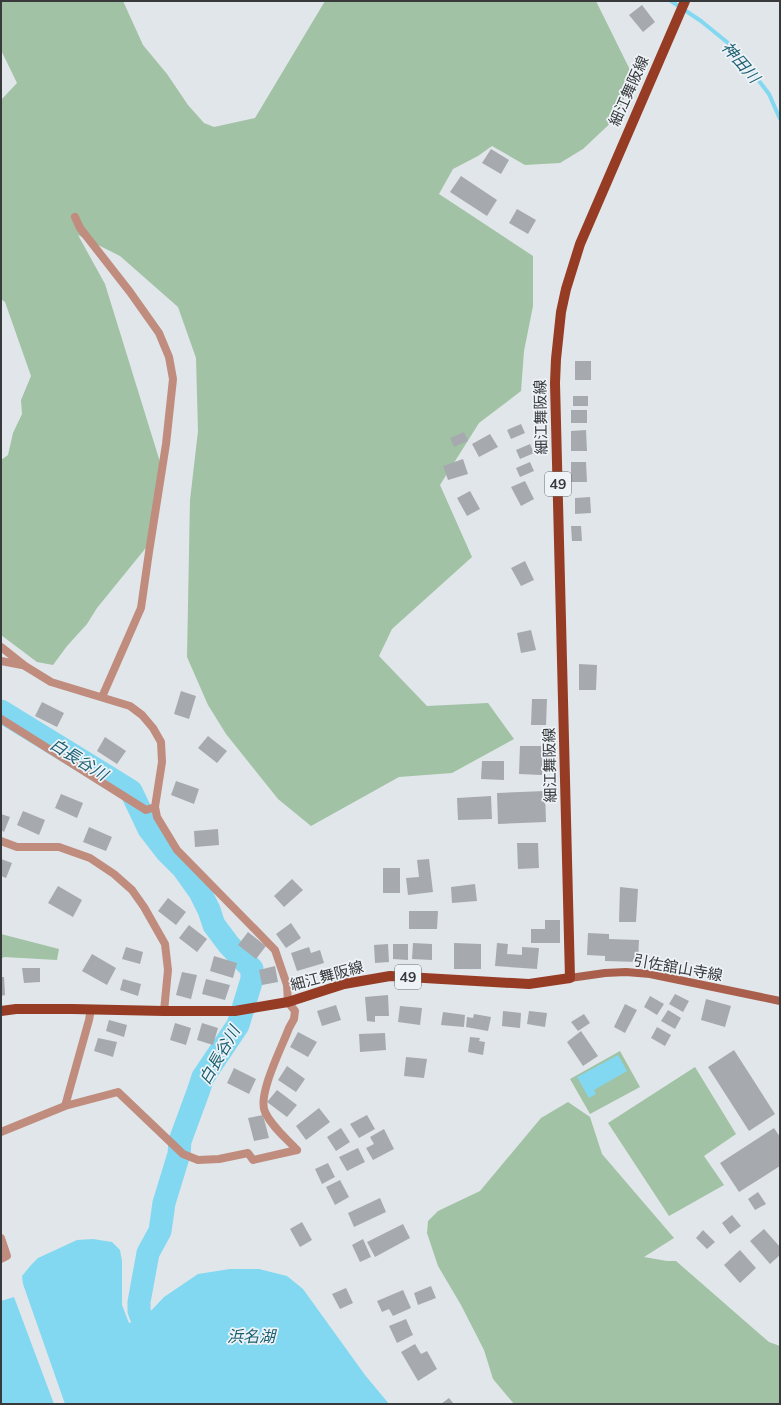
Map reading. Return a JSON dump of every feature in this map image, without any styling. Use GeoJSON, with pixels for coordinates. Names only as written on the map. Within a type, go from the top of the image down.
{"type":"FeatureCollection","features":[{"type":"Feature","properties":{"kind":"main road","name":"細江舞阪線"},"geometry":{"type":"LineString","coordinates":[[1,1011],[16,1009],[91,1009],[235,1011],[288,1002],[344,984],[390,976],[528,984],[570,978],[555,383],[558,336],[566,289],[580,244],[685,2]]}},
{"type":"Feature","properties":{"kind":"main road","name":"引佐舘山寺線"},"geometry":{"type":"LineString","coordinates":[[570,978],[605,973],[626,972],[650,974],[780,1001]]}},
{"type":"Feature","properties":{"kind":"street"},"geometry":{"type":"LineString","coordinates":[[75,217],[80,228],[130,292],[159,333],[169,357],[173,379],[166,444],[141,608],[102,697]]}},
{"type":"Feature","properties":{"kind":"street"},"geometry":{"type":"LineString","coordinates":[[1,647],[25,666],[51,682],[130,706],[142,715],[153,728],[161,742],[162,762],[155,807],[157,817],[177,850],[275,950],[287,985],[288,1002],[295,1011],[294,1019],[266,1085],[263,1100],[265,1112],[276,1128],[297,1150],[253,1160],[248,1153],[219,1159],[198,1160],[183,1154],[118,1092],[65,1106],[1,1132]]}},
{"type":"Feature","properties":{"kind":"street"},"geometry":{"type":"LineString","coordinates":[[1,660],[25,666]]}},
{"type":"Feature","properties":{"kind":"street"},"geometry":{"type":"LineString","coordinates":[[1,719],[146,810],[155,807]]}},
{"type":"Feature","properties":{"kind":"street"},"geometry":{"type":"LineString","coordinates":[[1,841],[16,847],[59,847],[90,858],[114,874],[132,890],[144,906],[165,944],[168,970],[164,1011]]}},
{"type":"Feature","properties":{"kind":"street"},"geometry":{"type":"LineString","coordinates":[[65,1106],[91,1009]]}},
{"type":"Feature","properties":{"kind":"street"},"geometry":{"type":"LineString","coordinates":[[1,1238],[8,1256],[1,1259]]}},
{"type":"Feature","properties":{"kind":"green space"},"geometry":{"type":"Polygon","coordinates":[[[1,1],[123,1],[143,45],[167,74],[188,105],[204,123],[214,127],[255,118],[325,1],[596,1],[632,74],[618,116],[583,149],[560,163],[525,165],[492,146],[478,156],[453,169],[439,194],[533,256],[533,306],[524,351],[521,391],[479,423],[440,485],[472,557],[392,629],[379,656],[427,706],[488,703],[514,739],[452,773],[399,777],[311,826],[278,799],[226,734],[208,705],[187,657],[190,500],[198,431],[196,358],[178,307],[120,256],[78,235],[105,284],[160,462],[149,544],[53,665],[37,662],[1,635],[1,460],[8,455],[13,433],[22,414],[21,400],[31,376],[5,302],[1,299],[1,100],[17,83],[1,50],[1,1]]]}},
{"type":"Feature","properties":{"kind":"green space"},"geometry":{"type":"Polygon","coordinates":[[[1,934],[59,949],[57,960],[4,957],[1,959],[1,934]]]}},
{"type":"Feature","properties":{"kind":"green space"},"geometry":{"type":"Polygon","coordinates":[[[620,1051],[640,1087],[590,1114],[570,1079],[620,1051]]]}},
{"type":"Feature","properties":{"kind":"green space"},"geometry":{"type":"Polygon","coordinates":[[[695,1067],[736,1134],[704,1156],[724,1185],[669,1216],[608,1123],[695,1067]]]}},
{"type":"Feature","properties":{"kind":"green space"},"geometry":{"type":"Polygon","coordinates":[[[568,1102],[590,1117],[602,1154],[674,1238],[644,1257],[676,1261],[769,1342],[780,1346],[780,1404],[514,1404],[493,1379],[484,1350],[461,1305],[438,1266],[427,1233],[428,1221],[438,1211],[480,1191],[541,1118],[568,1102]]]}},
{"type":"Feature","properties":{"kind":"water"},"geometry":{"type":"Polygon","coordinates":[[[618,1055],[627,1071],[594,1090],[596,1094],[589,1098],[577,1077],[618,1055]]]}},
{"type":"Feature","properties":{"kind":"water","name":"浜名湖"},"geometry":{"type":"Polygon","coordinates":[[[93,1239],[112,1242],[120,1250],[122,1261],[122,1305],[129,1323],[138,1320],[136,1312],[142,1310],[148,1314],[164,1297],[198,1274],[230,1269],[259,1269],[287,1276],[303,1289],[365,1375],[389,1404],[65,1404],[23,1284],[22,1276],[38,1258],[77,1240],[93,1239]]]}},
{"type":"Feature","properties":{"kind":"water"},"geometry":{"type":"Polygon","coordinates":[[[14,1297],[54,1404],[1,1404],[1,1301],[14,1297]]]}},
{"type":"Feature","properties":{"kind":"building"},"geometry":{"type":"Polygon","coordinates":[[[642,5],[655,22],[643,32],[629,15],[642,5]]]}},
{"type":"Feature","properties":{"kind":"building"},"geometry":{"type":"Polygon","coordinates":[[[491,149],[509,160],[501,174],[482,163],[491,149]]]}},
{"type":"Feature","properties":{"kind":"building"},"geometry":{"type":"Polygon","coordinates":[[[461,176],[497,200],[487,216],[450,192],[461,176]]]}},
{"type":"Feature","properties":{"kind":"building"},"geometry":{"type":"Polygon","coordinates":[[[517,209],[536,220],[528,234],[509,223],[517,209]]]}},
{"type":"Feature","properties":{"kind":"building"},"geometry":{"type":"Polygon","coordinates":[[[575,361],[591,361],[591,380],[575,380],[575,361]]]}},
{"type":"Feature","properties":{"kind":"building"},"geometry":{"type":"Polygon","coordinates":[[[573,396],[588,396],[588,406],[573,406],[573,396]]]}},
{"type":"Feature","properties":{"kind":"building"},"geometry":{"type":"Polygon","coordinates":[[[571,410],[587,410],[587,423],[571,423],[571,410]]]}},
{"type":"Feature","properties":{"kind":"building"},"geometry":{"type":"Polygon","coordinates":[[[521,424],[525,433],[511,439],[507,430],[521,424]]]}},
{"type":"Feature","properties":{"kind":"building"},"geometry":{"type":"Polygon","coordinates":[[[586,430],[587,451],[571,451],[571,431],[586,430]]]}},
{"type":"Feature","properties":{"kind":"building"},"geometry":{"type":"Polygon","coordinates":[[[464,432],[468,441],[454,447],[450,438],[464,432]]]}},
{"type":"Feature","properties":{"kind":"building"},"geometry":{"type":"Polygon","coordinates":[[[490,434],[498,447],[479,457],[472,444],[490,434]]]}},
{"type":"Feature","properties":{"kind":"building"},"geometry":{"type":"Polygon","coordinates":[[[530,444],[534,453],[520,459],[516,450],[530,444]]]}},
{"type":"Feature","properties":{"kind":"building"},"geometry":{"type":"Polygon","coordinates":[[[463,459],[468,474],[448,480],[443,466],[463,459]]]}},
{"type":"Feature","properties":{"kind":"building"},"geometry":{"type":"Polygon","coordinates":[[[530,462],[534,471],[520,477],[516,468],[530,462]]]}},
{"type":"Feature","properties":{"kind":"building"},"geometry":{"type":"Polygon","coordinates":[[[571,462],[586,462],[587,482],[571,482],[571,462]]]}},
{"type":"Feature","properties":{"kind":"building"},"geometry":{"type":"Polygon","coordinates":[[[525,481],[534,499],[521,506],[511,487],[525,481]]]}},
{"type":"Feature","properties":{"kind":"building"},"geometry":{"type":"Polygon","coordinates":[[[470,491],[480,509],[467,516],[457,498],[470,491]]]}},
{"type":"Feature","properties":{"kind":"building"},"geometry":{"type":"Polygon","coordinates":[[[590,497],[591,513],[575,514],[575,498],[590,497]]]}},
{"type":"Feature","properties":{"kind":"building"},"geometry":{"type":"Polygon","coordinates":[[[571,526],[581,526],[582,541],[572,541],[571,526]]]}},
{"type":"Feature","properties":{"kind":"building"},"geometry":{"type":"Polygon","coordinates":[[[525,561],[534,580],[521,586],[511,568],[525,561]]]}},
{"type":"Feature","properties":{"kind":"building"},"geometry":{"type":"Polygon","coordinates":[[[531,630],[536,650],[521,653],[517,633],[531,630]]]}},
{"type":"Feature","properties":{"kind":"building"},"geometry":{"type":"Polygon","coordinates":[[[579,664],[597,665],[596,690],[579,690],[579,664]]]}},
{"type":"Feature","properties":{"kind":"building"},"geometry":{"type":"Polygon","coordinates":[[[181,691],[196,696],[189,719],[174,714],[181,691]]]}},
{"type":"Feature","properties":{"kind":"building"},"geometry":{"type":"Polygon","coordinates":[[[532,699],[547,699],[546,725],[531,725],[532,699]]]}},
{"type":"Feature","properties":{"kind":"building"},"geometry":{"type":"Polygon","coordinates":[[[42,702],[64,713],[57,727],[35,716],[42,702]]]}},
{"type":"Feature","properties":{"kind":"building"},"geometry":{"type":"Polygon","coordinates":[[[208,736],[227,751],[217,763],[198,748],[208,736]]]}},
{"type":"Feature","properties":{"kind":"building"},"geometry":{"type":"Polygon","coordinates":[[[105,737],[126,751],[117,764],[97,751],[105,737]]]}},
{"type":"Feature","properties":{"kind":"building"},"geometry":{"type":"Polygon","coordinates":[[[520,746],[543,746],[542,775],[519,774],[520,746]]]}},
{"type":"Feature","properties":{"kind":"building"},"geometry":{"type":"Polygon","coordinates":[[[482,761],[504,761],[504,780],[481,779],[482,761]]]}},
{"type":"Feature","properties":{"kind":"building"},"geometry":{"type":"Polygon","coordinates":[[[176,781],[199,789],[194,804],[171,795],[176,781]]]}},
{"type":"Feature","properties":{"kind":"building"},"geometry":{"type":"Polygon","coordinates":[[[545,791],[546,822],[498,824],[497,793],[545,791]]]}},
{"type":"Feature","properties":{"kind":"building"},"geometry":{"type":"Polygon","coordinates":[[[61,794],[83,803],[77,818],[55,808],[61,794]]]}},
{"type":"Feature","properties":{"kind":"building"},"geometry":{"type":"Polygon","coordinates":[[[491,796],[492,819],[458,820],[457,798],[491,796]]]}},
{"type":"Feature","properties":{"kind":"building"},"geometry":{"type":"Polygon","coordinates":[[[23,811],[45,820],[39,835],[17,825],[23,811]]]}},
{"type":"Feature","properties":{"kind":"building"},"geometry":{"type":"Polygon","coordinates":[[[1,814],[10,817],[4,832],[1,830],[1,814]]]}},
{"type":"Feature","properties":{"kind":"building"},"geometry":{"type":"Polygon","coordinates":[[[89,827],[112,837],[106,851],[83,842],[89,827]]]}},
{"type":"Feature","properties":{"kind":"building"},"geometry":{"type":"Polygon","coordinates":[[[218,829],[219,845],[195,847],[194,831],[218,829]]]}},
{"type":"Feature","properties":{"kind":"building"},"geometry":{"type":"Polygon","coordinates":[[[517,843],[538,843],[539,868],[518,869],[517,843]]]}},
{"type":"Feature","properties":{"kind":"building"},"geometry":{"type":"Polygon","coordinates":[[[1,859],[12,863],[6,878],[1,876],[1,859]]]}},
{"type":"Feature","properties":{"kind":"building"},"geometry":{"type":"Polygon","coordinates":[[[429,859],[433,892],[408,895],[406,878],[419,877],[417,860],[429,859]]]}},
{"type":"Feature","properties":{"kind":"building"},"geometry":{"type":"Polygon","coordinates":[[[383,868],[400,868],[400,893],[383,893],[383,868]]]}},
{"type":"Feature","properties":{"kind":"building"},"geometry":{"type":"Polygon","coordinates":[[[292,879],[303,890],[284,907],[274,896],[292,879]]]}},
{"type":"Feature","properties":{"kind":"building"},"geometry":{"type":"Polygon","coordinates":[[[475,884],[477,901],[452,903],[451,887],[475,884]]]}},
{"type":"Feature","properties":{"kind":"building"},"geometry":{"type":"Polygon","coordinates":[[[58,886],[82,900],[73,917],[48,903],[58,886]]]}},
{"type":"Feature","properties":{"kind":"building"},"geometry":{"type":"Polygon","coordinates":[[[620,887],[638,889],[636,922],[619,922],[620,887]]]}},
{"type":"Feature","properties":{"kind":"building"},"geometry":{"type":"Polygon","coordinates":[[[168,898],[186,912],[176,925],[158,911],[168,898]]]}},
{"type":"Feature","properties":{"kind":"building"},"geometry":{"type":"Polygon","coordinates":[[[409,911],[438,911],[437,929],[409,929],[409,911]]]}},
{"type":"Feature","properties":{"kind":"building"},"geometry":{"type":"Polygon","coordinates":[[[545,920],[560,920],[560,943],[531,943],[531,929],[545,929],[545,920]]]}},
{"type":"Feature","properties":{"kind":"building"},"geometry":{"type":"Polygon","coordinates":[[[291,923],[301,938],[286,948],[276,934],[291,923]]]}},
{"type":"Feature","properties":{"kind":"building"},"geometry":{"type":"Polygon","coordinates":[[[189,925],[207,939],[197,952],[179,938],[189,925]]]}},
{"type":"Feature","properties":{"kind":"building"},"geometry":{"type":"Polygon","coordinates":[[[248,932],[266,946],[256,959],[238,945],[248,932]]]}},
{"type":"Feature","properties":{"kind":"building"},"geometry":{"type":"Polygon","coordinates":[[[588,933],[609,934],[609,939],[639,940],[638,962],[605,961],[605,956],[587,955],[588,933]]]}},
{"type":"Feature","properties":{"kind":"building"},"geometry":{"type":"Polygon","coordinates":[[[413,943],[432,944],[432,960],[412,959],[413,943]]]}},
{"type":"Feature","properties":{"kind":"building"},"geometry":{"type":"Polygon","coordinates":[[[454,943],[481,944],[481,969],[454,969],[454,943]]]}},
{"type":"Feature","properties":{"kind":"building"},"geometry":{"type":"Polygon","coordinates":[[[497,943],[508,944],[507,954],[522,955],[522,947],[539,948],[537,969],[495,966],[497,943]]]}},
{"type":"Feature","properties":{"kind":"building"},"geometry":{"type":"Polygon","coordinates":[[[388,944],[389,962],[375,963],[374,945],[388,944]]]}},
{"type":"Feature","properties":{"kind":"building"},"geometry":{"type":"Polygon","coordinates":[[[393,944],[408,944],[408,960],[393,959],[393,944]]]}},
{"type":"Feature","properties":{"kind":"building"},"geometry":{"type":"Polygon","coordinates":[[[126,947],[143,952],[140,964],[122,959],[126,947]]]}},
{"type":"Feature","properties":{"kind":"building"},"geometry":{"type":"Polygon","coordinates":[[[309,947],[311,953],[320,950],[324,963],[297,971],[291,953],[309,947]]]}},
{"type":"Feature","properties":{"kind":"building"},"geometry":{"type":"Polygon","coordinates":[[[92,954],[116,968],[107,985],[82,971],[92,954]]]}},
{"type":"Feature","properties":{"kind":"building"},"geometry":{"type":"Polygon","coordinates":[[[214,956],[237,963],[233,978],[210,971],[214,956]]]}},
{"type":"Feature","properties":{"kind":"building"},"geometry":{"type":"Polygon","coordinates":[[[275,966],[278,982],[262,985],[259,970],[275,966]]]}},
{"type":"Feature","properties":{"kind":"building"},"geometry":{"type":"Polygon","coordinates":[[[22,968],[40,968],[40,982],[24,983],[22,968]]]}},
{"type":"Feature","properties":{"kind":"building"},"geometry":{"type":"Polygon","coordinates":[[[182,972],[197,975],[191,999],[176,995],[182,972]]]}},
{"type":"Feature","properties":{"kind":"building"},"geometry":{"type":"Polygon","coordinates":[[[1,977],[4,977],[5,995],[1,996],[1,977]]]}},
{"type":"Feature","properties":{"kind":"building"},"geometry":{"type":"Polygon","coordinates":[[[123,979],[141,984],[138,996],[120,990],[123,979]]]}},
{"type":"Feature","properties":{"kind":"building"},"geometry":{"type":"Polygon","coordinates":[[[206,979],[230,985],[225,1000],[202,994],[206,979]]]}},
{"type":"Feature","properties":{"kind":"building"},"geometry":{"type":"Polygon","coordinates":[[[675,994],[689,1001],[683,1012],[669,1004],[675,994]]]}},
{"type":"Feature","properties":{"kind":"building"},"geometry":{"type":"Polygon","coordinates":[[[388,995],[389,1016],[375,1016],[375,1022],[367,1021],[365,997],[388,995]]]}},
{"type":"Feature","properties":{"kind":"building"},"geometry":{"type":"Polygon","coordinates":[[[650,996],[664,1004],[657,1015],[644,1007],[650,996]]]}},
{"type":"Feature","properties":{"kind":"building"},"geometry":{"type":"Polygon","coordinates":[[[706,999],[731,1006],[725,1027],[701,1020],[706,999]]]}},
{"type":"Feature","properties":{"kind":"building"},"geometry":{"type":"Polygon","coordinates":[[[625,1004],[637,1010],[625,1033],[614,1027],[625,1004]]]}},
{"type":"Feature","properties":{"kind":"building"},"geometry":{"type":"Polygon","coordinates":[[[336,1005],[341,1020],[322,1026],[317,1011],[336,1005]]]}},
{"type":"Feature","properties":{"kind":"building"},"geometry":{"type":"Polygon","coordinates":[[[400,1006],[422,1008],[420,1025],[398,1022],[400,1006]]]}},
{"type":"Feature","properties":{"kind":"building"},"geometry":{"type":"Polygon","coordinates":[[[668,1010],[681,1018],[675,1029],[661,1021],[668,1010]]]}},
{"type":"Feature","properties":{"kind":"building"},"geometry":{"type":"Polygon","coordinates":[[[503,1011],[521,1013],[520,1028],[502,1026],[503,1011]]]}},
{"type":"Feature","properties":{"kind":"building"},"geometry":{"type":"Polygon","coordinates":[[[529,1011],[547,1013],[545,1027],[527,1024],[529,1011]]]}},
{"type":"Feature","properties":{"kind":"building"},"geometry":{"type":"Polygon","coordinates":[[[443,1012],[465,1015],[464,1027],[441,1025],[443,1012]]]}},
{"type":"Feature","properties":{"kind":"building"},"geometry":{"type":"Polygon","coordinates":[[[474,1014],[491,1017],[488,1031],[466,1027],[467,1017],[473,1018],[474,1014]]]}},
{"type":"Feature","properties":{"kind":"building"},"geometry":{"type":"Polygon","coordinates":[[[584,1014],[590,1023],[578,1031],[571,1022],[584,1014]]]}},
{"type":"Feature","properties":{"kind":"building"},"geometry":{"type":"Polygon","coordinates":[[[109,1020],[127,1025],[124,1037],[106,1031],[109,1020]]]}},
{"type":"Feature","properties":{"kind":"building"},"geometry":{"type":"Polygon","coordinates":[[[175,1023],[191,1028],[186,1045],[170,1040],[175,1023]]]}},
{"type":"Feature","properties":{"kind":"building"},"geometry":{"type":"Polygon","coordinates":[[[202,1023],[218,1028],[213,1045],[197,1040],[202,1023]]]}},
{"type":"Feature","properties":{"kind":"building"},"geometry":{"type":"Polygon","coordinates":[[[657,1027],[671,1035],[665,1046],[651,1038],[657,1027]]]}},
{"type":"Feature","properties":{"kind":"building"},"geometry":{"type":"Polygon","coordinates":[[[581,1031],[598,1056],[583,1066],[567,1042],[581,1031]]]}},
{"type":"Feature","properties":{"kind":"building"},"geometry":{"type":"Polygon","coordinates":[[[298,1032],[317,1042],[308,1057],[290,1047],[298,1032]]]}},
{"type":"Feature","properties":{"kind":"building"},"geometry":{"type":"Polygon","coordinates":[[[385,1033],[386,1050],[360,1052],[359,1034],[385,1033]]]}},
{"type":"Feature","properties":{"kind":"building"},"geometry":{"type":"Polygon","coordinates":[[[470,1037],[480,1038],[479,1041],[485,1042],[483,1055],[468,1052],[470,1037]]]}},
{"type":"Feature","properties":{"kind":"building"},"geometry":{"type":"Polygon","coordinates":[[[98,1038],[117,1042],[113,1057],[94,1051],[98,1038]]]}},
{"type":"Feature","properties":{"kind":"building"},"geometry":{"type":"Polygon","coordinates":[[[734,1050],[775,1114],[749,1131],[708,1067],[734,1050]]]}},
{"type":"Feature","properties":{"kind":"building"},"geometry":{"type":"Polygon","coordinates":[[[406,1057],[427,1059],[424,1078],[404,1076],[406,1057]]]}},
{"type":"Feature","properties":{"kind":"building"},"geometry":{"type":"Polygon","coordinates":[[[287,1066],[305,1079],[296,1092],[278,1080],[287,1066]]]}},
{"type":"Feature","properties":{"kind":"building"},"geometry":{"type":"Polygon","coordinates":[[[234,1068],[256,1079],[249,1094],[227,1083],[234,1068]]]}},
{"type":"Feature","properties":{"kind":"building"},"geometry":{"type":"Polygon","coordinates":[[[277,1090],[297,1105],[287,1117],[267,1102],[277,1090]]]}},
{"type":"Feature","properties":{"kind":"building"},"geometry":{"type":"Polygon","coordinates":[[[319,1108],[330,1122],[306,1140],[296,1126],[319,1108]]]}},
{"type":"Feature","properties":{"kind":"building"},"geometry":{"type":"Polygon","coordinates":[[[263,1115],[269,1138],[254,1141],[248,1118],[263,1115]]]}},
{"type":"Feature","properties":{"kind":"building"},"geometry":{"type":"Polygon","coordinates":[[[367,1115],[375,1129],[359,1138],[350,1124],[367,1115]]]}},
{"type":"Feature","properties":{"kind":"building"},"geometry":{"type":"Polygon","coordinates":[[[341,1128],[350,1142],[336,1151],[327,1137],[341,1128]]]}},
{"type":"Feature","properties":{"kind":"building"},"geometry":{"type":"Polygon","coordinates":[[[774,1128],[780,1137],[780,1166],[739,1192],[720,1163],[774,1128]]]}},
{"type":"Feature","properties":{"kind":"building"},"geometry":{"type":"Polygon","coordinates":[[[384,1129],[394,1149],[373,1160],[366,1148],[374,1144],[370,1137],[384,1129]]]}},
{"type":"Feature","properties":{"kind":"building"},"geometry":{"type":"Polygon","coordinates":[[[358,1148],[365,1162],[347,1171],[339,1157],[358,1148]]]}},
{"type":"Feature","properties":{"kind":"building"},"geometry":{"type":"Polygon","coordinates":[[[328,1163],[335,1177],[322,1184],[315,1169],[328,1163]]]}},
{"type":"Feature","properties":{"kind":"building"},"geometry":{"type":"Polygon","coordinates":[[[340,1180],[349,1197],[335,1205],[326,1187],[340,1180]]]}},
{"type":"Feature","properties":{"kind":"building"},"geometry":{"type":"Polygon","coordinates":[[[758,1192],[766,1204],[755,1210],[748,1199],[758,1192]]]}},
{"type":"Feature","properties":{"kind":"building"},"geometry":{"type":"Polygon","coordinates":[[[380,1198],[386,1212],[354,1227],[348,1213],[380,1198]]]}},
{"type":"Feature","properties":{"kind":"building"},"geometry":{"type":"Polygon","coordinates":[[[732,1215],[741,1226],[730,1234],[722,1223],[732,1215]]]}},
{"type":"Feature","properties":{"kind":"building"},"geometry":{"type":"Polygon","coordinates":[[[302,1222],[312,1240],[300,1247],[290,1229],[302,1222]]]}},
{"type":"Feature","properties":{"kind":"building"},"geometry":{"type":"Polygon","coordinates":[[[403,1224],[410,1238],[375,1257],[367,1242],[403,1224]]]}},
{"type":"Feature","properties":{"kind":"building"},"geometry":{"type":"Polygon","coordinates":[[[764,1229],[780,1247],[780,1255],[770,1264],[750,1241],[764,1229]]]}},
{"type":"Feature","properties":{"kind":"building"},"geometry":{"type":"Polygon","coordinates":[[[703,1230],[715,1242],[707,1249],[696,1238],[703,1230]]]}},
{"type":"Feature","properties":{"kind":"building"},"geometry":{"type":"Polygon","coordinates":[[[363,1239],[371,1257],[360,1262],[352,1245],[363,1239]]]}},
{"type":"Feature","properties":{"kind":"building"},"geometry":{"type":"Polygon","coordinates":[[[740,1250],[756,1268],[740,1283],[724,1265],[740,1250]]]}},
{"type":"Feature","properties":{"kind":"building"},"geometry":{"type":"Polygon","coordinates":[[[431,1286],[436,1298],[418,1305],[414,1293],[431,1286]]]}},
{"type":"Feature","properties":{"kind":"building"},"geometry":{"type":"Polygon","coordinates":[[[346,1288],[353,1303],[340,1309],[332,1294],[346,1288]]]}},
{"type":"Feature","properties":{"kind":"building"},"geometry":{"type":"Polygon","coordinates":[[[403,1290],[411,1308],[393,1316],[389,1309],[382,1312],[377,1301],[403,1290]]]}},
{"type":"Feature","properties":{"kind":"building"},"geometry":{"type":"Polygon","coordinates":[[[406,1319],[413,1335],[397,1343],[389,1326],[406,1319]]]}},
{"type":"Feature","properties":{"kind":"building"},"geometry":{"type":"Polygon","coordinates":[[[415,1344],[421,1354],[427,1351],[437,1369],[418,1381],[401,1352],[415,1344]]]}},
{"type":"Feature","properties":{"kind":"building"},"geometry":{"type":"Polygon","coordinates":[[[449,1398],[454,1404],[441,1404],[449,1398]]]}},
{"type":"Feature","properties":{"kind":"waterway","name":"神田川"},"geometry":{"type":"LineString","coordinates":[[671,1],[701,21],[733,47],[769,94],[780,119]]}},
{"type":"Feature","properties":{"kind":"waterway","name":"白長谷川"},"geometry":{"type":"LineString","coordinates":[[1,711],[131,791],[149,829],[166,851],[183,868],[200,892],[209,910],[214,925],[229,945],[252,969],[252,979],[238,1025],[203,1077],[180,1141],[179,1154],[164,1203],[160,1231],[148,1253],[139,1302],[139,1311],[150,1340]]}}]}
